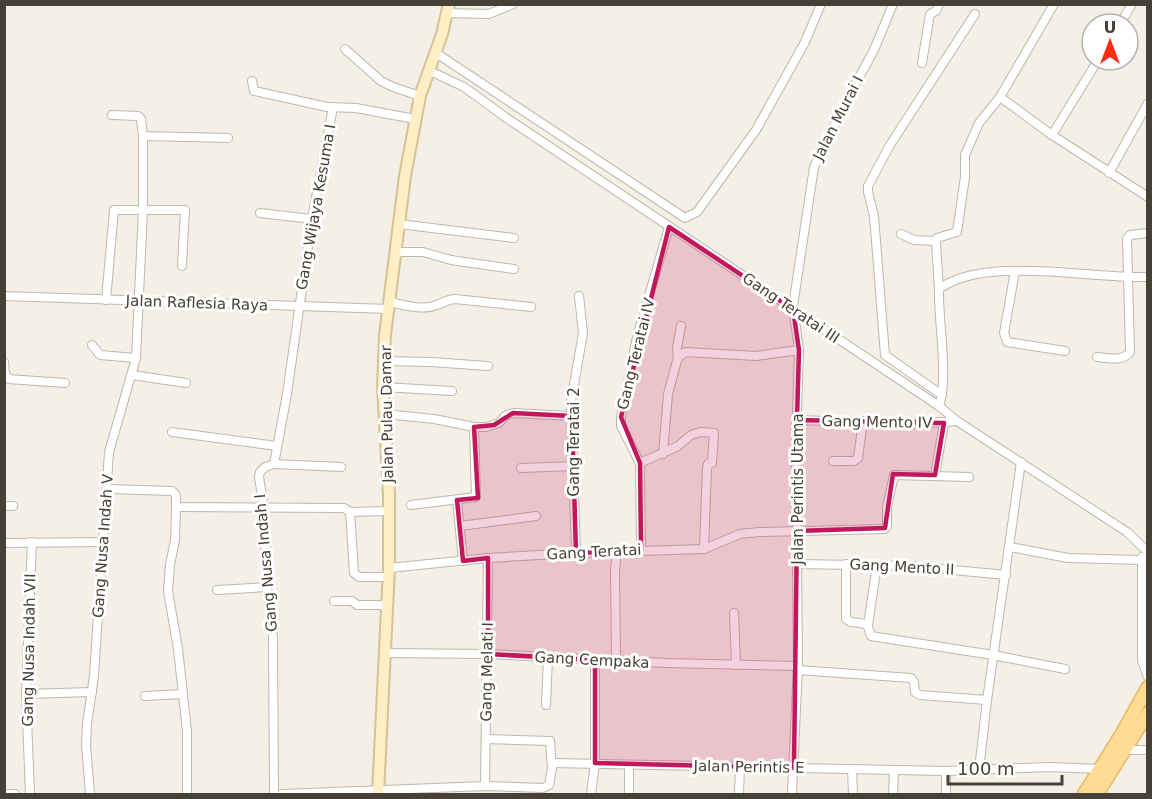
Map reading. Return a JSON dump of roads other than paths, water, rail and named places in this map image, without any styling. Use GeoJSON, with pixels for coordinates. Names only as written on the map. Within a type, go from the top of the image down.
{"type":"FeatureCollection","features":[{"type":"Feature","properties":{"kind":"main road"},"geometry":{"type":"LineString","coordinates":[[1097,794],[1104,769],[1148,687]]}},
{"type":"Feature","properties":{"kind":"main road"},"geometry":{"type":"LineString","coordinates":[[1121,735],[1122,740],[1126,741],[1135,727],[1144,719]]}},
{"type":"Feature","properties":{"kind":"main road"},"geometry":{"type":"LineString","coordinates":[[1084,795],[1104,769],[1124,750],[1144,719]]}},
{"type":"Feature","properties":{"kind":"street"},"geometry":{"type":"LineString","coordinates":[[448,9],[489,14],[513,4]]}},
{"type":"Feature","properties":{"kind":"street"},"geometry":{"type":"LineString","coordinates":[[433,62],[685,219],[697,212],[756,130],[805,42],[821,4]]}},
{"type":"Feature","properties":{"kind":"street","name":"Jalan Murai I"},"geometry":{"type":"LineString","coordinates":[[793,308],[813,167],[874,50],[892,4]]}},
{"type":"Feature","properties":{"kind":"street"},"geometry":{"type":"LineString","coordinates":[[922,63],[930,14],[936,11],[939,4]]}},
{"type":"Feature","properties":{"kind":"street"},"geometry":{"type":"LineString","coordinates":[[941,401],[936,241],[937,238],[957,232],[963,199],[965,155],[980,123],[1000,97],[1054,4]]}},
{"type":"Feature","properties":{"kind":"street","name":"Jalan Pulau Damar"},"geometry":{"type":"LineString","coordinates":[[378,792],[389,511],[383,387],[385,335],[415,119],[420,96],[433,62],[448,9]]}},
{"type":"Feature","properties":{"kind":"street"},"geometry":{"type":"LineString","coordinates":[[941,401],[885,355],[874,216],[868,186],[890,145],[975,14]]}},
{"type":"Feature","properties":{"kind":"street"},"geometry":{"type":"LineString","coordinates":[[345,49],[381,81],[420,96]]}},
{"type":"Feature","properties":{"kind":"street","name":"Gang Teratai III"},"geometry":{"type":"LineString","coordinates":[[433,62],[508,119],[669,227],[941,401],[957,421],[1127,532],[1146,550]]}},
{"type":"Feature","properties":{"kind":"street"},"geometry":{"type":"LineString","coordinates":[[1052,135],[1091,72]]}},
{"type":"Feature","properties":{"kind":"street"},"geometry":{"type":"LineString","coordinates":[[252,81],[257,93],[415,119]]}},
{"type":"Feature","properties":{"kind":"street"},"geometry":{"type":"LineString","coordinates":[[1000,97],[1052,135],[1148,197]]}},
{"type":"Feature","properties":{"kind":"street"},"geometry":{"type":"LineString","coordinates":[[1109,173],[1148,103]]}},
{"type":"Feature","properties":{"kind":"street","name":"Gang Wijaya Kesuma I"},"geometry":{"type":"LineString","coordinates":[[299,306],[312,219],[333,107]]}},
{"type":"Feature","properties":{"kind":"street"},"geometry":{"type":"LineString","coordinates":[[112,115],[140,116],[143,136],[228,138]]}},
{"type":"Feature","properties":{"kind":"street","name":"Gang Nusa Indah V"},"geometry":{"type":"LineString","coordinates":[[90,795],[86,734],[92,692],[109,452],[136,358],[143,136]]}},
{"type":"Feature","properties":{"kind":"street"},"geometry":{"type":"LineString","coordinates":[[630,199],[636,188]]}},
{"type":"Feature","properties":{"kind":"street"},"geometry":{"type":"LineString","coordinates":[[106,300],[113,211],[185,210],[182,266]]}},
{"type":"Feature","properties":{"kind":"street"},"geometry":{"type":"LineString","coordinates":[[260,213],[312,219]]}},
{"type":"Feature","properties":{"kind":"street"},"geometry":{"type":"LineString","coordinates":[[399,224],[514,237]]}},
{"type":"Feature","properties":{"kind":"street","name":"Gang Teratai IV"},"geometry":{"type":"LineString","coordinates":[[641,550],[639,463],[621,426],[621,417],[637,337],[669,227]]}},
{"type":"Feature","properties":{"kind":"street"},"geometry":{"type":"LineString","coordinates":[[1097,357],[1126,358],[1130,352],[1128,237],[1148,233]]}},
{"type":"Feature","properties":{"kind":"street"},"geometry":{"type":"LineString","coordinates":[[901,234],[914,240],[936,241]]}},
{"type":"Feature","properties":{"kind":"street"},"geometry":{"type":"LineString","coordinates":[[396,252],[423,252],[451,260],[514,269]]}},
{"type":"Feature","properties":{"kind":"street"},"geometry":{"type":"LineString","coordinates":[[939,289],[954,280],[1015,271],[1148,277]]}},
{"type":"Feature","properties":{"kind":"street"},"geometry":{"type":"LineString","coordinates":[[1015,271],[1004,333],[1007,342],[1065,351]]}},
{"type":"Feature","properties":{"kind":"street","name":"Jalan Raflesia Raya"},"geometry":{"type":"LineString","coordinates":[[4,296],[424,308],[455,298],[531,307]]}},
{"type":"Feature","properties":{"kind":"street","name":"Gang Teratai 2"},"geometry":{"type":"LineString","coordinates":[[576,553],[572,391],[583,333],[579,296]]}},
{"type":"Feature","properties":{"kind":"street","name":"Gang Nusa Indah I"},"geometry":{"type":"LineString","coordinates":[[274,795],[273,638],[267,587],[264,509],[259,477],[265,467],[274,464],[287,394],[299,306]]}},
{"type":"Feature","properties":{"kind":"street","name":"Jalan Perintis Utama"},"geometry":{"type":"LineString","coordinates":[[792,795],[798,668],[796,531],[799,351],[793,308]]}},
{"type":"Feature","properties":{"kind":"street"},"geometry":{"type":"LineString","coordinates":[[663,454],[668,394],[678,357],[677,348],[681,326]]}},
{"type":"Feature","properties":{"kind":"street"},"geometry":{"type":"LineString","coordinates":[[92,345],[100,355],[136,358]]}},
{"type":"Feature","properties":{"kind":"street"},"geometry":{"type":"LineString","coordinates":[[678,357],[686,352],[756,356],[799,351]]}},
{"type":"Feature","properties":{"kind":"street"},"geometry":{"type":"LineString","coordinates":[[384,361],[488,366]]}},
{"type":"Feature","properties":{"kind":"street"},"geometry":{"type":"LineString","coordinates":[[4,362],[8,379],[65,382]]}},
{"type":"Feature","properties":{"kind":"street"},"geometry":{"type":"LineString","coordinates":[[132,375],[186,382]]}},
{"type":"Feature","properties":{"kind":"street"},"geometry":{"type":"LineString","coordinates":[[383,387],[452,391]]}},
{"type":"Feature","properties":{"kind":"street"},"geometry":{"type":"LineString","coordinates":[[385,414],[434,419],[474,427],[494,425],[508,414],[513,413],[572,416]]}},
{"type":"Feature","properties":{"kind":"street","name":"Gang Mento IV"},"geometry":{"type":"LineString","coordinates":[[797,420],[900,424],[957,421]]}},
{"type":"Feature","properties":{"kind":"street"},"geometry":{"type":"LineString","coordinates":[[833,461],[854,461],[858,458],[863,421]]}},
{"type":"Feature","properties":{"kind":"street"},"geometry":{"type":"LineString","coordinates":[[944,423],[935,475],[969,477]]}},
{"type":"Feature","properties":{"kind":"street"},"geometry":{"type":"LineString","coordinates":[[411,505],[477,496],[474,427]]}},
{"type":"Feature","properties":{"kind":"street"},"geometry":{"type":"LineString","coordinates":[[172,432],[277,446]]}},
{"type":"Feature","properties":{"kind":"street"},"geometry":{"type":"LineString","coordinates":[[639,463],[678,446],[691,435],[714,432],[712,463],[708,464],[707,468],[704,549]]}},
{"type":"Feature","properties":{"kind":"street"},"geometry":{"type":"LineString","coordinates":[[979,770],[1021,462]]}},
{"type":"Feature","properties":{"kind":"street"},"geometry":{"type":"LineString","coordinates":[[274,464],[340,467]]}},
{"type":"Feature","properties":{"kind":"street"},"geometry":{"type":"LineString","coordinates":[[521,468],[575,466]]}},
{"type":"Feature","properties":{"kind":"street","name":"Gang Teratai"},"geometry":{"type":"LineString","coordinates":[[350,512],[353,571],[356,575],[488,558],[704,549],[740,534],[884,529],[893,476],[896,474],[935,475]]}},
{"type":"Feature","properties":{"kind":"street"},"geometry":{"type":"LineString","coordinates":[[108,489],[175,492],[175,540],[168,591],[178,650],[187,731],[187,795]]}},
{"type":"Feature","properties":{"kind":"street"},"geometry":{"type":"LineString","coordinates":[[457,500],[462,561]]}},
{"type":"Feature","properties":{"kind":"street"},"geometry":{"type":"LineString","coordinates":[[176,507],[344,508],[350,512],[389,511]]}},
{"type":"Feature","properties":{"kind":"street"},"geometry":{"type":"LineString","coordinates":[[460,526],[536,516]]}},
{"type":"Feature","properties":{"kind":"street","name":"Gang Nusa Indah VII"},"geometry":{"type":"LineString","coordinates":[[30,795],[26,694],[32,542]]}},
{"type":"Feature","properties":{"kind":"street"},"geometry":{"type":"LineString","coordinates":[[4,543],[104,542]]}},
{"type":"Feature","properties":{"kind":"street"},"geometry":{"type":"LineString","coordinates":[[1010,547],[1068,558],[1141,560]]}},
{"type":"Feature","properties":{"kind":"street"},"geometry":{"type":"LineString","coordinates":[[1146,550],[1141,560],[1142,661],[1148,677]]}},
{"type":"Feature","properties":{"kind":"street"},"geometry":{"type":"LineString","coordinates":[[616,660],[615,570],[617,552]]}},
{"type":"Feature","properties":{"kind":"street","name":"Gang Melati I"},"geometry":{"type":"LineString","coordinates":[[485,786],[488,558]]}},
{"type":"Feature","properties":{"kind":"street","name":"Gang Mento II"},"geometry":{"type":"LineString","coordinates":[[798,564],[911,566],[1006,575]]}},
{"type":"Feature","properties":{"kind":"street"},"geometry":{"type":"LineString","coordinates":[[846,564],[846,619],[850,622],[868,625]]}},
{"type":"Feature","properties":{"kind":"street"},"geometry":{"type":"LineString","coordinates":[[877,565],[868,625],[869,634],[872,637],[993,655],[1065,669]]}},
{"type":"Feature","properties":{"kind":"street"},"geometry":{"type":"LineString","coordinates":[[217,590],[267,587]]}},
{"type":"Feature","properties":{"kind":"street"},"geometry":{"type":"LineString","coordinates":[[334,601],[352,601],[357,605],[387,605]]}},
{"type":"Feature","properties":{"kind":"street"},"geometry":{"type":"LineString","coordinates":[[734,613],[736,665]]}},
{"type":"Feature","properties":{"kind":"street","name":"Gang Cempaka"},"geometry":{"type":"LineString","coordinates":[[385,653],[488,654],[798,668]]}},
{"type":"Feature","properties":{"kind":"street"},"geometry":{"type":"LineString","coordinates":[[546,705],[548,658]]}},
{"type":"Feature","properties":{"kind":"street"},"geometry":{"type":"LineString","coordinates":[[591,795],[595,763],[595,660]]}},
{"type":"Feature","properties":{"kind":"street"},"geometry":{"type":"LineString","coordinates":[[798,668],[911,678],[915,692],[920,695],[987,700]]}},
{"type":"Feature","properties":{"kind":"street"},"geometry":{"type":"LineString","coordinates":[[26,694],[92,692]]}},
{"type":"Feature","properties":{"kind":"street"},"geometry":{"type":"LineString","coordinates":[[145,696],[183,694]]}},
{"type":"Feature","properties":{"kind":"street"},"geometry":{"type":"LineString","coordinates":[[282,795],[437,791],[485,786],[530,791],[546,787],[550,779],[552,763],[550,741],[486,739]]}},
{"type":"Feature","properties":{"kind":"street"},"geometry":{"type":"LineString","coordinates":[[1124,750],[1148,750]]}},
{"type":"Feature","properties":{"kind":"street","name":"Jalan Perintis E"},"geometry":{"type":"LineString","coordinates":[[552,763],[946,771],[1049,767],[1104,769]]}},
{"type":"Feature","properties":{"kind":"street"},"geometry":{"type":"LineString","coordinates":[[629,765],[629,795]]}},
{"type":"Feature","properties":{"kind":"street"},"geometry":{"type":"LineString","coordinates":[[739,795],[740,767]]}},
{"type":"Feature","properties":{"kind":"street"},"geometry":{"type":"LineString","coordinates":[[852,769],[853,795]]}},
{"type":"Feature","properties":{"kind":"street"},"geometry":{"type":"LineString","coordinates":[[893,795],[894,770]]}},
{"type":"Feature","properties":{"kind":"street"},"geometry":{"type":"LineString","coordinates":[[946,771],[946,795]]}},
{"type":"Feature","properties":{"kind":"street"},"geometry":{"type":"LineString","coordinates":[[5,794],[15,795]]}}]}
